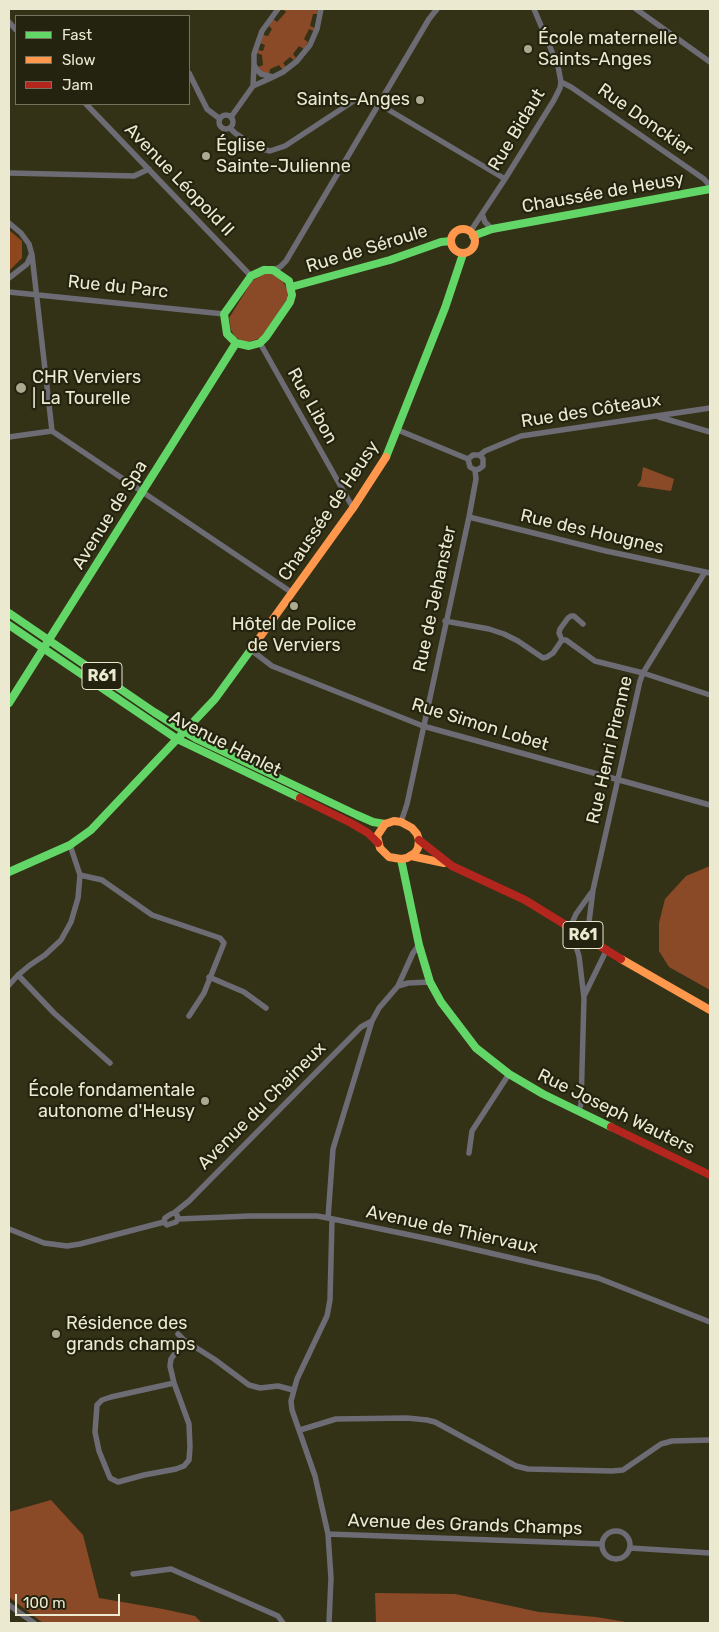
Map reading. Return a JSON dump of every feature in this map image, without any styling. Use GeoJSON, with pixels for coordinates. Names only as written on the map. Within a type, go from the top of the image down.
{"type":"FeatureCollection","features":[{"type":"Feature","properties":{"kind":"main road","name":"Chaussée de Heusy"},"geometry":{"type":"LineString","coordinates":[[472,234],[710,188]]}},
{"type":"Feature","properties":{"kind":"main road"},"geometry":{"type":"LineString","coordinates":[[464,230],[472,234],[474,243],[470,251],[463,254],[454,249],[450,241],[456,231],[464,230]]}},
{"type":"Feature","properties":{"kind":"main road","name":"Rue de Séroule"},"geometry":{"type":"LineString","coordinates":[[292,287],[390,260],[441,242],[450,241]]}},
{"type":"Feature","properties":{"kind":"main road","name":"Chaussée de Heusy"},"geometry":{"type":"LineString","coordinates":[[9,872],[70,844],[92,830],[215,699],[251,650],[388,454],[463,254]]}},
{"type":"Feature","properties":{"kind":"main road"},"geometry":{"type":"LineString","coordinates":[[264,270],[273,270],[289,281],[292,287],[290,302],[260,343],[249,346],[236,343],[227,334],[224,314],[251,276],[264,270]]}},
{"type":"Feature","properties":{"kind":"main road","name":"Avenue de Spa"},"geometry":{"type":"LineString","coordinates":[[9,703],[236,343]]}},
{"type":"Feature","properties":{"kind":"main road","name":"Avenue Hanlet"},"geometry":{"type":"LineString","coordinates":[[9,612],[185,732]]}},
{"type":"Feature","properties":{"kind":"main road","name":"Avenue Hanlet"},"geometry":{"type":"LineString","coordinates":[[9,625],[177,739],[351,823],[368,833],[378,843]]}},
{"type":"Feature","properties":{"kind":"main road","name":"R61"},"geometry":{"type":"LineString","coordinates":[[185,732],[373,822],[385,824],[394,821],[401,822],[412,828],[419,840],[452,866]]}},
{"type":"Feature","properties":{"kind":"main road"},"geometry":{"type":"LineString","coordinates":[[378,843],[379,831],[385,824]]}},
{"type":"Feature","properties":{"kind":"main road"},"geometry":{"type":"LineString","coordinates":[[411,856],[418,848],[419,840]]}},
{"type":"Feature","properties":{"kind":"main road","name":"R61"},"geometry":{"type":"LineString","coordinates":[[378,843],[384,854],[390,857],[401,859],[411,856],[452,866],[525,900],[670,988],[710,1010]]}},
{"type":"Feature","properties":{"kind":"main road","name":"Rue Joseph Wauters"},"geometry":{"type":"LineString","coordinates":[[401,859],[419,945],[430,982],[450,1015],[476,1048],[509,1074],[543,1094],[710,1175]]}},
{"type":"Feature","properties":{"kind":"street"},"geometry":{"type":"LineString","coordinates":[[253,86],[254,54],[258,39],[278,9]]}},
{"type":"Feature","properties":{"kind":"street"},"geometry":{"type":"LineString","coordinates":[[231,117],[253,86],[283,72],[297,61],[310,45],[317,29],[321,9]]}},
{"type":"Feature","properties":{"kind":"street"},"geometry":{"type":"LineString","coordinates":[[273,270],[280,267],[286,261],[437,9]]}},
{"type":"Feature","properties":{"kind":"street","name":"Rue Bidaut"},"geometry":{"type":"LineString","coordinates":[[472,234],[482,214],[558,94],[561,82],[558,66],[534,9]]}},
{"type":"Feature","properties":{"kind":"street"},"geometry":{"type":"LineString","coordinates":[[636,9],[710,62]]}},
{"type":"Feature","properties":{"kind":"street"},"geometry":{"type":"LineString","coordinates":[[254,65],[261,74],[272,77]]}},
{"type":"Feature","properties":{"kind":"street"},"geometry":{"type":"LineString","coordinates":[[190,75],[206,109],[220,119],[221,127],[225,129],[230,128]]}},
{"type":"Feature","properties":{"kind":"street","name":"Rue Donckier"},"geometry":{"type":"LineString","coordinates":[[561,82],[704,179],[710,188]]}},
{"type":"Feature","properties":{"kind":"street"},"geometry":{"type":"LineString","coordinates":[[230,128],[258,148],[270,151],[285,146],[355,100],[366,99],[379,104],[505,179]]}},
{"type":"Feature","properties":{"kind":"street","name":"Avenue Léopold II"},"geometry":{"type":"LineString","coordinates":[[87,105],[251,276]]}},
{"type":"Feature","properties":{"kind":"street"},"geometry":{"type":"LineString","coordinates":[[220,119],[225,115],[231,117]]}},
{"type":"Feature","properties":{"kind":"street"},"geometry":{"type":"LineString","coordinates":[[230,128],[233,123],[231,117]]}},
{"type":"Feature","properties":{"kind":"street"},"geometry":{"type":"LineString","coordinates":[[9,173],[134,176],[148,169]]}},
{"type":"Feature","properties":{"kind":"street"},"geometry":{"type":"LineString","coordinates":[[482,214],[485,222],[492,229]]}},
{"type":"Feature","properties":{"kind":"street"},"geometry":{"type":"LineString","coordinates":[[9,223],[21,233],[29,244],[32,255],[52,431]]}},
{"type":"Feature","properties":{"kind":"street"},"geometry":{"type":"LineString","coordinates":[[9,278],[27,264],[32,255]]}},
{"type":"Feature","properties":{"kind":"street","name":"Rue du Parc"},"geometry":{"type":"LineString","coordinates":[[9,292],[224,314]]}},
{"type":"Feature","properties":{"kind":"street","name":"Rue Libon"},"geometry":{"type":"LineString","coordinates":[[260,343],[352,508]]}},
{"type":"Feature","properties":{"kind":"street","name":"Rue des Côteaux"},"geometry":{"type":"LineString","coordinates":[[482,453],[521,436],[710,408]]}},
{"type":"Feature","properties":{"kind":"street"},"geometry":{"type":"LineString","coordinates":[[656,416],[710,432]]}},
{"type":"Feature","properties":{"kind":"street"},"geometry":{"type":"LineString","coordinates":[[398,430],[468,459]]}},
{"type":"Feature","properties":{"kind":"street"},"geometry":{"type":"LineString","coordinates":[[9,437],[52,431],[291,592]]}},
{"type":"Feature","properties":{"kind":"street"},"geometry":{"type":"LineString","coordinates":[[468,459],[473,455],[482,453]]}},
{"type":"Feature","properties":{"kind":"street","name":"Rue de Jehanster"},"geometry":{"type":"LineString","coordinates":[[401,822],[469,517],[476,479],[475,470],[480,470],[483,466],[482,453]]}},
{"type":"Feature","properties":{"kind":"street"},"geometry":{"type":"LineString","coordinates":[[468,459],[470,467],[475,470]]}},
{"type":"Feature","properties":{"kind":"street","name":"Rue des Hougnes"},"geometry":{"type":"LineString","coordinates":[[469,517],[560,540],[708,573]]}},
{"type":"Feature","properties":{"kind":"street","name":"Rue Henri Pirenne"},"geometry":{"type":"LineString","coordinates":[[587,938],[593,890],[643,673],[708,573]]}},
{"type":"Feature","properties":{"kind":"street"},"geometry":{"type":"LineString","coordinates":[[562,640],[559,633],[560,629],[568,618],[574,616],[583,624]]}},
{"type":"Feature","properties":{"kind":"street"},"geometry":{"type":"LineString","coordinates":[[445,621],[489,629],[504,634],[544,658],[553,653],[562,640]]}},
{"type":"Feature","properties":{"kind":"street"},"geometry":{"type":"LineString","coordinates":[[562,640],[569,642],[595,661],[643,673],[710,695]]}},
{"type":"Feature","properties":{"kind":"street","name":"Rue Simon Lobet"},"geometry":{"type":"LineString","coordinates":[[251,650],[272,666],[423,726],[710,805]]}},
{"type":"Feature","properties":{"kind":"street"},"geometry":{"type":"LineString","coordinates":[[9,985],[30,964],[45,955],[61,940],[72,922],[78,898],[80,875],[70,844]]}},
{"type":"Feature","properties":{"kind":"street"},"geometry":{"type":"LineString","coordinates":[[80,875],[102,880],[152,915],[220,938],[224,943],[204,993],[189,1016]]}},
{"type":"Feature","properties":{"kind":"street","name":"Rue Henri Pirenne"},"geometry":{"type":"LineString","coordinates":[[570,928],[576,914],[593,890]]}},
{"type":"Feature","properties":{"kind":"street"},"geometry":{"type":"LineString","coordinates":[[570,928],[578,956],[584,998],[581,1104],[579,1110]]}},
{"type":"Feature","properties":{"kind":"street"},"geometry":{"type":"LineString","coordinates":[[329,1623],[331,1578],[328,1534],[318,1485],[292,1410],[291,1401],[297,1378],[327,1316],[330,1300],[330,1219],[334,1149],[372,1021],[379,1008],[398,986],[413,953],[419,945]]}},
{"type":"Feature","properties":{"kind":"street"},"geometry":{"type":"LineString","coordinates":[[584,998],[607,949]]}},
{"type":"Feature","properties":{"kind":"street"},"geometry":{"type":"LineString","coordinates":[[18,975],[54,1012],[110,1063]]}},
{"type":"Feature","properties":{"kind":"street"},"geometry":{"type":"LineString","coordinates":[[209,978],[244,992],[266,1008]]}},
{"type":"Feature","properties":{"kind":"street"},"geometry":{"type":"LineString","coordinates":[[398,986],[408,983],[430,982]]}},
{"type":"Feature","properties":{"kind":"street","name":"Avenue du Chaineux"},"geometry":{"type":"LineString","coordinates":[[176,1216],[361,1027],[372,1021]]}},
{"type":"Feature","properties":{"kind":"street"},"geometry":{"type":"LineString","coordinates":[[469,1153],[472,1130],[509,1074]]}},
{"type":"Feature","properties":{"kind":"street","name":"Avenue de Thiervaux"},"geometry":{"type":"LineString","coordinates":[[9,1229],[44,1242],[67,1246],[164,1222],[167,1225],[172,1225],[176,1216],[317,1216],[434,1240],[598,1278],[710,1322]]}},
{"type":"Feature","properties":{"kind":"street"},"geometry":{"type":"LineString","coordinates":[[178,1334],[249,1385],[260,1388],[278,1386],[293,1390]]}},
{"type":"Feature","properties":{"kind":"street"},"geometry":{"type":"LineString","coordinates":[[174,1383],[111,1397],[97,1404],[95,1432],[99,1451],[110,1478],[118,1482],[176,1469],[184,1466],[189,1460],[189,1424],[170,1366],[171,1359],[184,1340]]}},
{"type":"Feature","properties":{"kind":"street"},"geometry":{"type":"LineString","coordinates":[[300,1430],[336,1420],[408,1418],[427,1420],[435,1422],[516,1466],[528,1469],[623,1470],[661,1444],[672,1441],[710,1440]]}},
{"type":"Feature","properties":{"kind":"street","name":"Avenue des Grands Champs"},"geometry":{"type":"LineString","coordinates":[[612,1531],[619,1531],[628,1537],[630,1548],[625,1556],[617,1560],[607,1557],[602,1548],[602,1540],[606,1534],[612,1531]]}},
{"type":"Feature","properties":{"kind":"street","name":"Avenue des Grands Champs"},"geometry":{"type":"LineString","coordinates":[[328,1534],[602,1544]]}},
{"type":"Feature","properties":{"kind":"street"},"geometry":{"type":"LineString","coordinates":[[630,1548],[710,1553]]}},
{"type":"Feature","properties":{"kind":"street"},"geometry":{"type":"LineString","coordinates":[[133,1574],[170,1569],[278,1616],[283,1623]]}},
{"type":"Feature","properties":{"kind":"street"},"geometry":{"type":"LineString","coordinates":[[9,1605],[34,1623]]}},
{"type":"Feature","properties":{"kind":"shaded area"},"geometry":{"type":"Polygon","coordinates":[[[283,9],[314,9],[319,11],[318,14],[313,14],[310,26],[315,28],[314,31],[309,29],[304,39],[308,42],[304,49],[299,46],[293,54],[296,58],[294,60],[290,57],[283,63],[286,67],[282,69],[279,65],[270,69],[269,74],[262,72],[258,67],[263,65],[262,55],[257,53],[258,50],[263,51],[265,45],[260,43],[263,35],[268,36],[272,29],[269,26],[273,19],[277,22],[286,12],[283,9]]]}},
{"type":"Feature","properties":{"kind":"shaded area"},"geometry":{"type":"Polygon","coordinates":[[[9,230],[22,241],[22,258],[9,271],[9,230]]]}},
{"type":"Feature","properties":{"kind":"shaded area"},"geometry":{"type":"Polygon","coordinates":[[[264,274],[272,274],[280,278],[288,291],[287,299],[261,338],[248,342],[241,340],[235,337],[231,330],[229,318],[252,281],[264,274]]]}},
{"type":"Feature","properties":{"kind":"shaded area"},"geometry":{"type":"Polygon","coordinates":[[[643,467],[674,479],[671,491],[637,486],[641,480],[643,467]]]}},
{"type":"Feature","properties":{"kind":"shaded area"},"geometry":{"type":"Polygon","coordinates":[[[710,866],[710,990],[669,967],[659,951],[659,923],[665,899],[686,876],[710,866]]]}},
{"type":"Feature","properties":{"kind":"shaded area"},"geometry":{"type":"Polygon","coordinates":[[[51,1500],[83,1535],[99,1598],[195,1616],[202,1623],[43,1623],[9,1597],[9,1512],[51,1500]]]}},
{"type":"Feature","properties":{"kind":"shaded area"},"geometry":{"type":"Polygon","coordinates":[[[375,1593],[455,1594],[539,1612],[596,1617],[632,1623],[376,1623],[375,1593]]]}},
{"type":"Feature","properties":{"kind":"traffic: fast"},"geometry":{"type":"LineString","coordinates":[[473,236],[492,229],[710,189]]}},
{"type":"Feature","properties":{"kind":"traffic: fast"},"geometry":{"type":"LineString","coordinates":[[291,287],[390,260],[441,242],[451,241]]}},
{"type":"Feature","properties":{"kind":"traffic: fast"},"geometry":{"type":"LineString","coordinates":[[386,457],[445,308],[463,254]]}},
{"type":"Feature","properties":{"kind":"traffic: fast"},"geometry":{"type":"LineString","coordinates":[[264,270],[273,270],[289,281],[292,295],[290,302],[260,343],[249,346],[236,343],[227,334],[224,314],[251,276],[264,270]]}},
{"type":"Feature","properties":{"kind":"traffic: fast"},"geometry":{"type":"LineString","coordinates":[[9,703],[236,343]]}},
{"type":"Feature","properties":{"kind":"traffic: fast"},"geometry":{"type":"LineString","coordinates":[[9,613],[154,712],[197,739],[357,815],[373,822],[385,824]]}},
{"type":"Feature","properties":{"kind":"traffic: fast"},"geometry":{"type":"LineString","coordinates":[[9,625],[177,739],[300,798]]}},
{"type":"Feature","properties":{"kind":"traffic: fast"},"geometry":{"type":"LineString","coordinates":[[9,872],[70,845],[91,830],[215,699],[255,644]]}},
{"type":"Feature","properties":{"kind":"traffic: fast"},"geometry":{"type":"LineString","coordinates":[[401,859],[419,945],[430,982],[441,1002],[476,1048],[509,1074],[543,1094],[611,1127]]}},
{"type":"Feature","properties":{"kind":"traffic: slow"},"geometry":{"type":"LineString","coordinates":[[463,229],[468,230],[474,236],[475,241],[474,246],[468,252],[463,253],[458,252],[452,246],[451,241],[452,236],[458,230],[463,229]]}},
{"type":"Feature","properties":{"kind":"traffic: slow"},"geometry":{"type":"LineString","coordinates":[[255,644],[353,508],[386,457]]}},
{"type":"Feature","properties":{"kind":"traffic: slow"},"geometry":{"type":"LineString","coordinates":[[385,824],[394,821],[401,822]]}},
{"type":"Feature","properties":{"kind":"traffic: slow"},"geometry":{"type":"LineString","coordinates":[[385,824],[377,836],[380,848],[389,857],[401,859],[415,853],[419,840],[412,828],[401,822]]}},
{"type":"Feature","properties":{"kind":"traffic: slow"},"geometry":{"type":"LineString","coordinates":[[411,856],[444,863]]}},
{"type":"Feature","properties":{"kind":"traffic: slow"},"geometry":{"type":"LineString","coordinates":[[621,959],[710,1010]]}},
{"type":"Feature","properties":{"kind":"traffic: jam"},"geometry":{"type":"LineString","coordinates":[[300,798],[351,823],[368,833],[378,843]]}},
{"type":"Feature","properties":{"kind":"traffic: jam"},"geometry":{"type":"LineString","coordinates":[[419,840],[452,866],[525,900],[621,959]]}},
{"type":"Feature","properties":{"kind":"traffic: jam"},"geometry":{"type":"LineString","coordinates":[[611,1127],[710,1175]]}},
{"type":"Feature","properties":{"kind":"place","name":"École maternelle Saints-Anges"},"geometry":{"type":"Point","coordinates":[528,49]}},
{"type":"Feature","properties":{"kind":"place","name":"Saints-Anges"},"geometry":{"type":"Point","coordinates":[420,100]}},
{"type":"Feature","properties":{"kind":"place","name":"Église Sainte-Julienne"},"geometry":{"type":"Point","coordinates":[206,156]}},
{"type":"Feature","properties":{"kind":"place","name":"CHR Verviers | La Tourelle"},"geometry":{"type":"Point","coordinates":[21,388]}},
{"type":"Feature","properties":{"kind":"place","name":"Hôtel de Police de Verviers"},"geometry":{"type":"Point","coordinates":[294,606]}},
{"type":"Feature","properties":{"kind":"place","name":"École fondamentale autonome d'Heusy"},"geometry":{"type":"Point","coordinates":[205,1101]}},
{"type":"Feature","properties":{"kind":"place","name":"Résidence des grands champs"},"geometry":{"type":"Point","coordinates":[56,1334]}}]}
